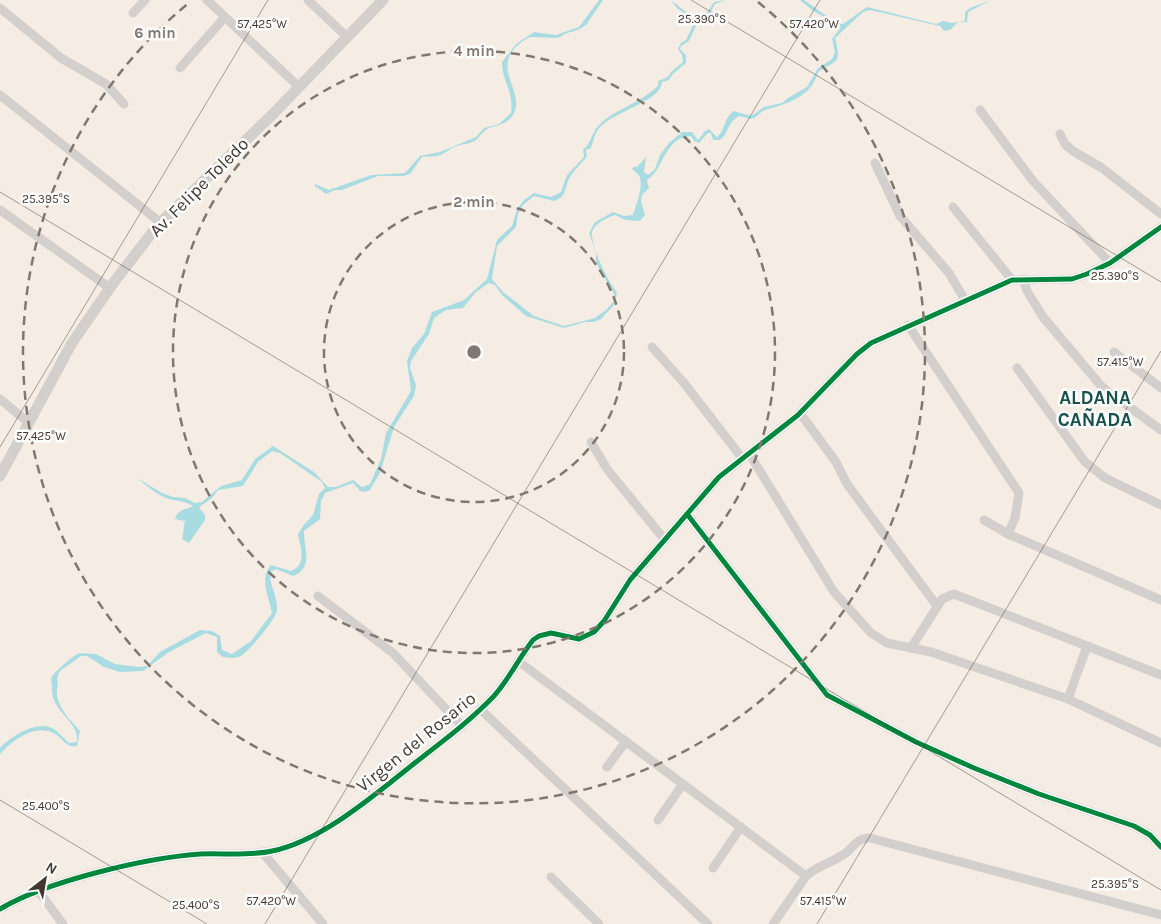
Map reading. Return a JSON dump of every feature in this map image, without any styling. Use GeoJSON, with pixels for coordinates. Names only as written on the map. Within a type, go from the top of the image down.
{"type":"FeatureCollection","features":[{"type":"Feature","properties":{"kind":"main road","name":"Av. Felipe Toledo"},"geometry":{"type":"LineString","coordinates":[[0,476],[68,351],[110,288],[160,222],[299,87],[384,0]]}},
{"type":"Feature","properties":{"kind":"street"},"geometry":{"type":"LineString","coordinates":[[133,13],[146,0]]}},
{"type":"Feature","properties":{"kind":"street"},"geometry":{"type":"LineString","coordinates":[[308,0],[347,37]]}},
{"type":"Feature","properties":{"kind":"street"},"geometry":{"type":"LineString","coordinates":[[210,1],[299,87]]}},
{"type":"Feature","properties":{"kind":"street"},"geometry":{"type":"LineString","coordinates":[[0,8],[61,58],[106,84],[124,104]]}},
{"type":"Feature","properties":{"kind":"street"},"geometry":{"type":"LineString","coordinates":[[180,68],[225,17]]}},
{"type":"Feature","properties":{"kind":"street"},"geometry":{"type":"LineString","coordinates":[[0,95],[160,222]]}},
{"type":"Feature","properties":{"kind":"street"},"geometry":{"type":"LineString","coordinates":[[980,110],[1033,181],[1110,263]]}},
{"type":"Feature","properties":{"kind":"street"},"geometry":{"type":"LineString","coordinates":[[1060,134],[1065,144],[1073,151],[1102,168],[1161,214]]}},
{"type":"Feature","properties":{"kind":"street"},"geometry":{"type":"LineString","coordinates":[[875,163],[900,216],[949,273],[965,300]]}},
{"type":"Feature","properties":{"kind":"street"},"geometry":{"type":"LineString","coordinates":[[953,207],[1012,280]]}},
{"type":"Feature","properties":{"kind":"street"},"geometry":{"type":"LineString","coordinates":[[0,210],[110,288]]}},
{"type":"Feature","properties":{"kind":"street","name":"Virgen del Rosario"},"geometry":{"type":"LineString","coordinates":[[0,909],[39,892],[95,874],[162,858],[272,851],[300,841],[331,825],[357,808],[462,726],[495,694],[533,640],[539,636],[551,633],[579,639],[594,632],[604,621],[630,580],[719,477],[800,413],[857,354],[871,343],[1012,280],[1072,279],[1110,263],[1161,227]]}},
{"type":"Feature","properties":{"kind":"street"},"geometry":{"type":"LineString","coordinates":[[1022,279],[1043,317],[1102,387],[1161,430]]}},
{"type":"Feature","properties":{"kind":"street"},"geometry":{"type":"LineString","coordinates":[[908,325],[1019,493],[1015,518],[1008,534]]}},
{"type":"Feature","properties":{"kind":"street"},"geometry":{"type":"LineString","coordinates":[[652,347],[745,456],[834,592],[871,633],[888,643],[931,652],[992,671],[1068,699],[1161,743]]}},
{"type":"Feature","properties":{"kind":"street"},"geometry":{"type":"LineString","coordinates":[[1114,352],[1161,388]]}},
{"type":"Feature","properties":{"kind":"street"},"geometry":{"type":"LineString","coordinates":[[1017,368],[1085,462],[1105,478],[1161,504]]}},
{"type":"Feature","properties":{"kind":"street"},"geometry":{"type":"LineString","coordinates":[[0,399],[29,423]]}},
{"type":"Feature","properties":{"kind":"street"},"geometry":{"type":"LineString","coordinates":[[800,413],[836,462],[846,484],[937,606]]}},
{"type":"Feature","properties":{"kind":"street"},"geometry":{"type":"LineString","coordinates":[[591,442],[607,469],[664,540]]}},
{"type":"Feature","properties":{"kind":"street"},"geometry":{"type":"LineString","coordinates":[[687,514],[827,695],[916,742],[974,768],[1039,794],[1134,826],[1150,834],[1161,847]]}},
{"type":"Feature","properties":{"kind":"street"},"geometry":{"type":"LineString","coordinates":[[984,520],[1008,534],[1161,600]]}},
{"type":"Feature","properties":{"kind":"street"},"geometry":{"type":"LineString","coordinates":[[911,648],[937,606],[948,595],[959,595],[1161,676]]}},
{"type":"Feature","properties":{"kind":"street"},"geometry":{"type":"LineString","coordinates":[[318,596],[393,653],[462,726]]}},
{"type":"Feature","properties":{"kind":"street"},"geometry":{"type":"LineString","coordinates":[[1068,699],[1087,646]]}},
{"type":"Feature","properties":{"kind":"street"},"geometry":{"type":"LineString","coordinates":[[518,661],[806,876]]}},
{"type":"Feature","properties":{"kind":"street"},"geometry":{"type":"LineString","coordinates":[[480,709],[708,924]]}},
{"type":"Feature","properties":{"kind":"street"},"geometry":{"type":"LineString","coordinates":[[607,767],[626,741]]}},
{"type":"Feature","properties":{"kind":"street"},"geometry":{"type":"LineString","coordinates":[[658,820],[683,784]]}},
{"type":"Feature","properties":{"kind":"street"},"geometry":{"type":"LineString","coordinates":[[713,868],[741,827]]}},
{"type":"Feature","properties":{"kind":"street"},"geometry":{"type":"LineString","coordinates":[[773,924],[812,870],[847,852],[858,840],[870,838],[1161,915]]}},
{"type":"Feature","properties":{"kind":"street"},"geometry":{"type":"LineString","coordinates":[[262,852],[323,924]]}},
{"type":"Feature","properties":{"kind":"street"},"geometry":{"type":"LineString","coordinates":[[552,877],[599,924]]}},
{"type":"Feature","properties":{"kind":"street"},"geometry":{"type":"LineString","coordinates":[[39,892],[63,924]]}},
{"type":"Feature","properties":{"kind":"water"},"geometry":{"type":"Polygon","coordinates":[[[599,0],[603,0],[586,25],[578,30],[558,38],[530,37],[516,47],[509,57],[507,67],[516,106],[513,115],[508,121],[487,129],[474,141],[454,147],[443,154],[422,157],[410,174],[404,176],[378,176],[326,194],[315,186],[315,184],[329,190],[371,175],[405,173],[420,156],[440,152],[476,137],[484,128],[499,124],[511,113],[511,98],[502,62],[516,44],[534,32],[556,35],[579,27],[599,0]]]}},
{"type":"Feature","properties":{"kind":"water"},"geometry":{"type":"Polygon","coordinates":[[[671,0],[692,17],[702,20],[714,2],[726,0],[715,4],[706,21],[697,24],[689,41],[681,46],[680,49],[686,55],[686,63],[669,80],[662,82],[660,88],[646,100],[601,126],[591,148],[586,150],[587,156],[571,176],[561,197],[554,201],[534,196],[523,205],[518,214],[516,227],[497,246],[492,279],[503,292],[534,316],[564,326],[595,318],[614,301],[614,294],[596,263],[596,253],[589,233],[595,222],[613,212],[624,216],[633,215],[641,187],[638,174],[632,169],[634,167],[637,167],[646,157],[644,172],[648,175],[655,169],[660,155],[669,143],[682,132],[692,132],[698,140],[709,129],[717,137],[720,135],[727,118],[733,111],[751,116],[764,107],[782,103],[807,87],[818,68],[832,59],[835,52],[832,39],[841,27],[812,10],[800,0],[804,0],[835,22],[843,24],[867,7],[936,24],[943,21],[958,22],[950,30],[944,31],[940,26],[870,10],[863,12],[835,38],[838,57],[834,63],[818,72],[810,88],[797,98],[765,110],[752,119],[739,116],[732,122],[720,140],[713,140],[711,133],[708,133],[699,143],[694,141],[691,136],[675,142],[658,169],[647,180],[649,188],[642,195],[641,201],[645,215],[640,221],[625,220],[615,215],[600,222],[592,231],[598,257],[617,293],[614,305],[601,319],[564,328],[526,316],[502,295],[495,285],[489,283],[476,292],[463,308],[446,310],[434,318],[429,334],[411,361],[410,368],[416,385],[414,396],[394,427],[380,473],[370,490],[365,492],[360,491],[353,483],[325,493],[321,501],[320,519],[304,531],[306,562],[304,568],[293,576],[276,569],[270,572],[276,600],[276,614],[268,627],[250,647],[238,657],[223,657],[217,652],[217,637],[206,633],[169,652],[143,671],[120,672],[104,667],[87,656],[81,656],[60,671],[57,678],[57,697],[61,707],[80,731],[77,746],[70,746],[55,734],[40,730],[18,739],[0,754],[0,748],[11,739],[33,727],[48,726],[69,743],[77,742],[74,728],[55,703],[51,679],[59,669],[79,653],[96,654],[115,664],[140,667],[147,666],[160,652],[200,630],[212,631],[220,636],[222,650],[232,654],[251,641],[272,613],[265,582],[267,570],[271,565],[291,571],[300,564],[302,555],[298,534],[313,515],[319,494],[325,488],[322,482],[280,453],[272,451],[258,462],[243,486],[218,490],[212,498],[199,507],[205,515],[205,520],[189,543],[182,539],[185,521],[175,519],[180,512],[193,506],[160,495],[137,478],[162,493],[173,497],[185,498],[195,503],[202,502],[221,486],[242,480],[255,459],[273,446],[314,472],[328,487],[336,487],[353,480],[362,487],[370,484],[381,459],[386,433],[411,391],[407,361],[412,348],[424,334],[432,312],[464,300],[487,279],[497,240],[512,226],[517,209],[524,200],[534,193],[551,197],[561,192],[567,175],[584,157],[583,150],[589,143],[598,125],[651,92],[658,86],[658,81],[668,77],[683,62],[682,55],[678,49],[681,43],[686,40],[695,21],[677,8],[671,0]]]}},
{"type":"Feature","properties":{"kind":"water"},"geometry":{"type":"Polygon","coordinates":[[[991,0],[968,12],[967,22],[958,22],[965,21],[965,12],[970,8],[991,0]]]}},
{"type":"Feature","properties":{"kind":"cycle path"},"geometry":{"type":"LineString","coordinates":[[0,909],[43,889],[97,872],[178,856],[272,851],[291,846],[329,827],[366,801],[475,714],[494,696],[533,640],[539,636],[551,633],[579,639],[594,632],[604,621],[630,580],[719,477],[798,415],[857,354],[871,343],[1012,280],[1072,279],[1087,274],[1110,263],[1161,227]]}},
{"type":"Feature","properties":{"kind":"cycle path"},"geometry":{"type":"LineString","coordinates":[[687,514],[827,695],[916,742],[974,768],[1039,794],[1134,826],[1150,835],[1161,847]]}},
{"type":"Feature","properties":{"kind":"district","name":"ALDANA CAÑADA"},"geometry":{"type":"Point","coordinates":[1095,409]}}]}
